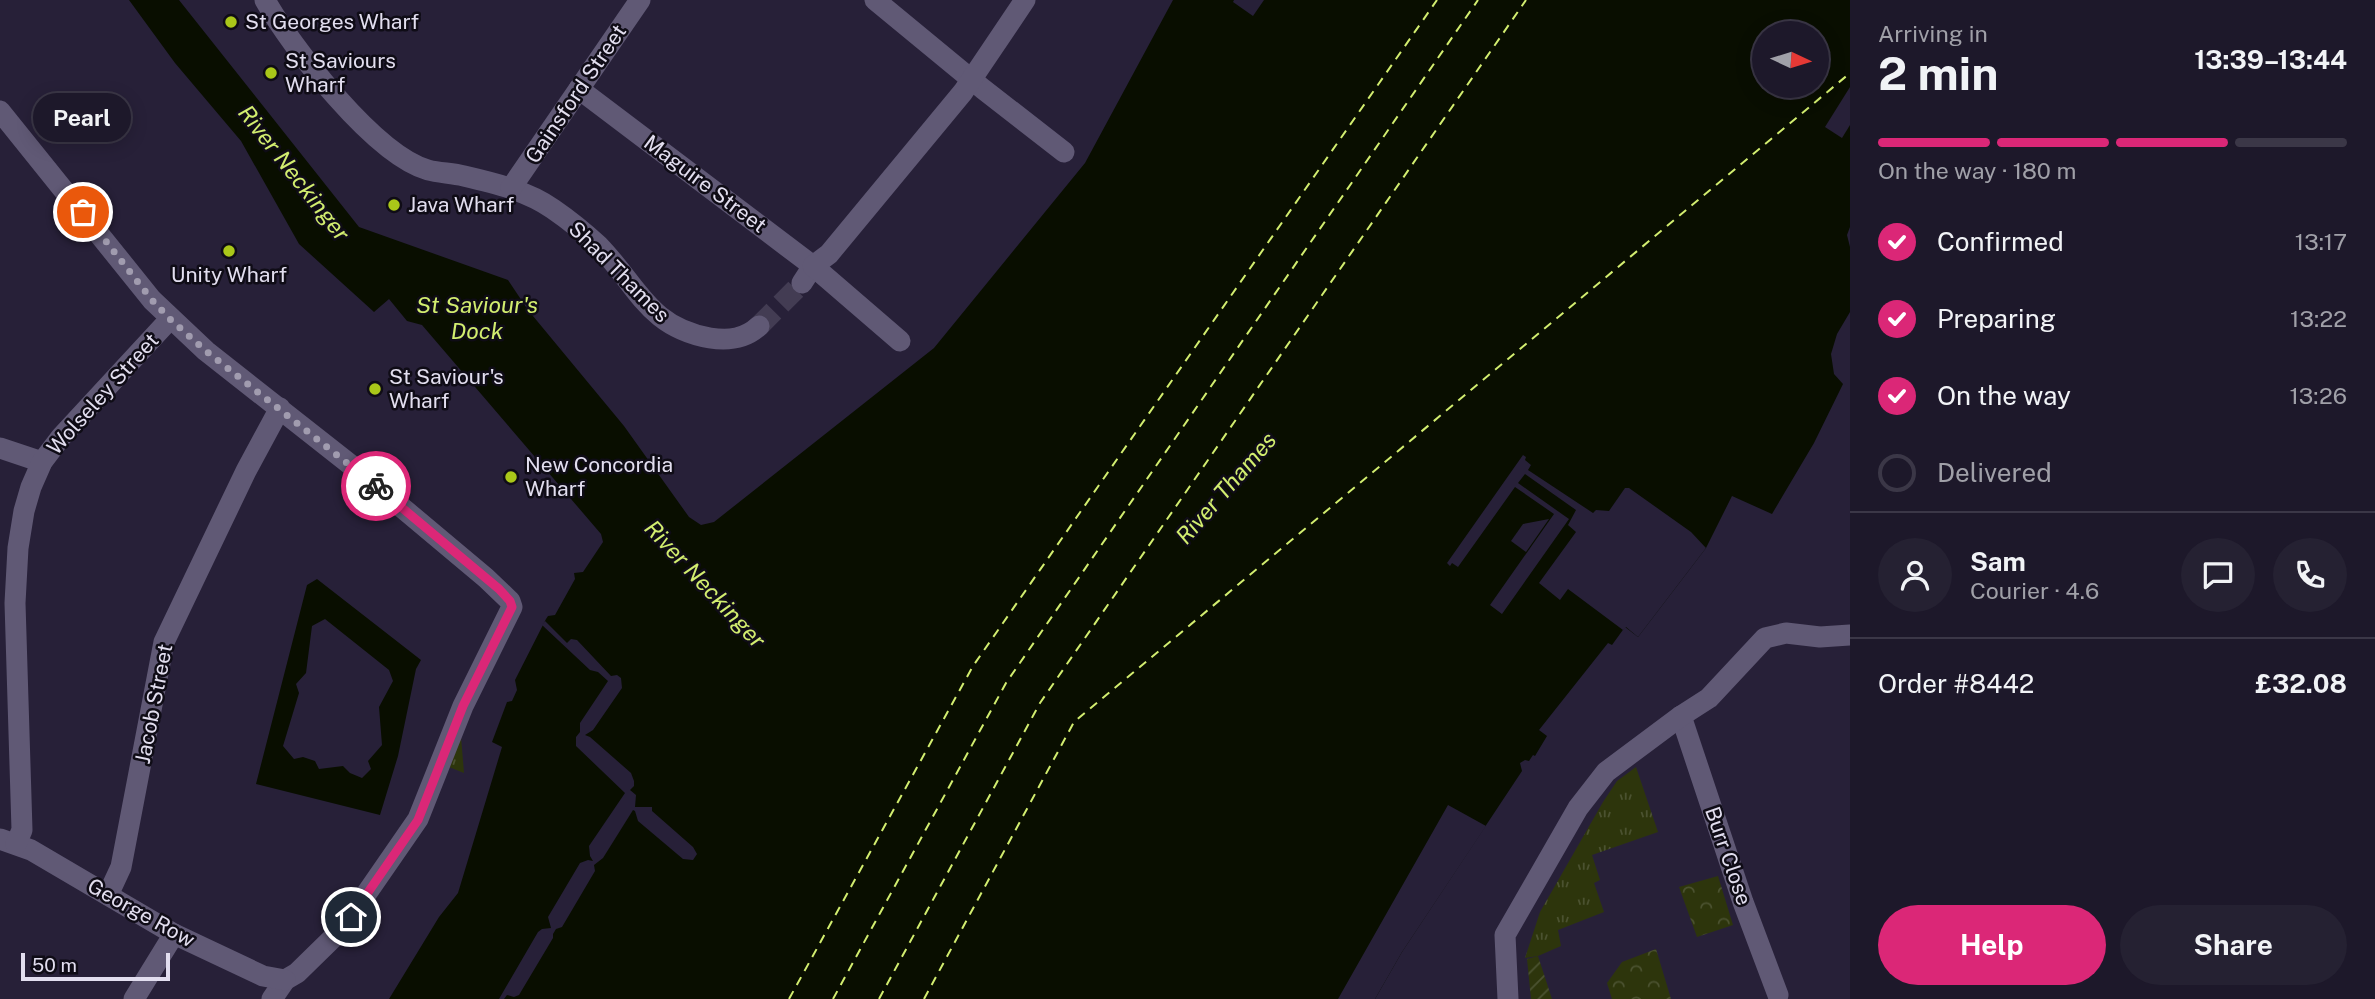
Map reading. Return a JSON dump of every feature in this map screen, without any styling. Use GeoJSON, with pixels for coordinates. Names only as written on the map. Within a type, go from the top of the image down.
{"type":"FeatureCollection","features":[{"type":"Feature","properties":{"kind":"street","name":"Shad Thames"},"geometry":{"type":"LineString","coordinates":[[265,0],[278,23],[320,78],[379,141],[394,153],[428,170],[511,188],[551,208],[600,247],[662,320],[689,332],[732,340],[759,326]]}},
{"type":"Feature","properties":{"kind":"street","name":"Gainsford Street"},"geometry":{"type":"LineString","coordinates":[[511,188],[640,0]]}},
{"type":"Feature","properties":{"kind":"street"},"geometry":{"type":"LineString","coordinates":[[875,0],[1065,152]]}},
{"type":"Feature","properties":{"kind":"street"},"geometry":{"type":"LineString","coordinates":[[808,275],[829,254],[972,80],[1026,0]]}},
{"type":"Feature","properties":{"kind":"street","name":"Maguire Street"},"geometry":{"type":"LineString","coordinates":[[579,89],[808,275],[900,341]]}},
{"type":"Feature","properties":{"kind":"street"},"geometry":{"type":"LineString","coordinates":[[0,111],[170,319],[499,589],[512,607],[463,706],[418,820],[342,929],[297,973],[285,980],[272,999]]}},
{"type":"Feature","properties":{"kind":"street","name":"Wolseley Street"},"geometry":{"type":"LineString","coordinates":[[8,841],[22,830],[15,611],[18,548],[31,486],[42,462],[61,437],[170,319]]}},
{"type":"Feature","properties":{"kind":"street","name":"Jacob Street"},"geometry":{"type":"LineString","coordinates":[[108,895],[121,867],[164,642],[246,471],[280,408]]}},
{"type":"Feature","properties":{"kind":"street"},"geometry":{"type":"LineString","coordinates":[[0,448],[42,462]]}},
{"type":"Feature","properties":{"kind":"street"},"geometry":{"type":"LineString","coordinates":[[1508,999],[1505,935],[1578,808],[1606,772],[1709,698],[1765,638],[1786,633],[1819,637],[1850,635]]}},
{"type":"Feature","properties":{"kind":"street","name":"Burr Close"},"geometry":{"type":"LineString","coordinates":[[1681,716],[1743,902],[1778,995]]}},
{"type":"Feature","properties":{"kind":"street","name":"George Row"},"geometry":{"type":"LineString","coordinates":[[8,841],[174,934],[263,976],[285,980]]}},
{"type":"Feature","properties":{"kind":"street"},"geometry":{"type":"LineString","coordinates":[[134,999],[174,934]]}},
{"type":"Feature","properties":{"kind":"green space"},"geometry":{"type":"Polygon","coordinates":[[[461,737],[464,773],[449,767],[461,737]]]}},
{"type":"Feature","properties":{"kind":"green space"},"geometry":{"type":"Polygon","coordinates":[[[1636,767],[1658,832],[1592,855],[1600,880],[1594,883],[1604,912],[1558,930],[1561,946],[1538,956],[1525,958],[1540,912],[1603,802],[1617,781],[1636,767]]]}},
{"type":"Feature","properties":{"kind":"green space"},"geometry":{"type":"Polygon","coordinates":[[[1718,876],[1733,925],[1697,937],[1679,887],[1718,876]]]}},
{"type":"Feature","properties":{"kind":"green space"},"geometry":{"type":"Polygon","coordinates":[[[1656,949],[1671,999],[1612,999],[1607,983],[1622,962],[1656,949]]]}},
{"type":"Feature","properties":{"kind":"green space"},"geometry":{"type":"Polygon","coordinates":[[[1538,956],[1552,999],[1531,999],[1527,959],[1538,956]]]}},
{"type":"Feature","properties":{"kind":"water"},"geometry":{"type":"Polygon","coordinates":[[[129,0],[179,0],[359,227],[508,280],[528,310],[624,426],[689,517],[701,525],[714,522],[934,348],[1085,163],[1173,0],[1850,0],[1850,227],[1847,235],[1850,247],[1850,312],[1837,334],[1831,354],[1834,374],[1843,384],[1814,443],[1772,514],[1732,496],[1706,548],[1638,637],[1625,627],[1612,645],[1608,643],[1539,730],[1547,736],[1535,756],[1520,763],[1522,771],[1402,952],[1375,999],[389,999],[439,917],[458,893],[502,747],[492,742],[507,702],[512,701],[517,690],[515,680],[546,619],[555,615],[575,579],[574,573],[583,572],[603,542],[601,534],[422,325],[407,321],[389,299],[374,312],[299,244],[241,141],[175,63],[129,0]]]}},
{"type":"Feature","properties":{"kind":"water"},"geometry":{"type":"Polygon","coordinates":[[[317,579],[421,660],[416,669],[398,756],[380,815],[256,784],[307,585],[317,579]],[[325,619],[312,626],[306,673],[296,684],[299,693],[283,746],[294,759],[303,757],[315,761],[319,769],[343,766],[350,773],[362,778],[371,769],[368,761],[382,745],[379,707],[393,681],[389,670],[325,619]]]}},
{"type":"Feature","properties":{"kind":"pier"},"geometry":{"type":"Polygon","coordinates":[[[1264,0],[1253,16],[1233,2],[1264,0]]]}},
{"type":"Feature","properties":{"kind":"pier"},"geometry":{"type":"Polygon","coordinates":[[[1850,87],[1850,125],[1842,138],[1825,127],[1850,87]]]}},
{"type":"Feature","properties":{"kind":"pier"},"geometry":{"type":"Polygon","coordinates":[[[1523,455],[1531,465],[1528,470],[1593,513],[1596,510],[1609,511],[1625,488],[1629,488],[1691,532],[1706,548],[1638,637],[1626,627],[1623,630],[1568,589],[1560,600],[1539,583],[1576,532],[1568,525],[1576,510],[1525,474],[1518,483],[1569,519],[1502,614],[1490,605],[1554,514],[1515,487],[1458,567],[1447,563],[1523,455]]]}},
{"type":"Feature","properties":{"kind":"pier"},"geometry":{"type":"Polygon","coordinates":[[[1549,519],[1526,552],[1511,541],[1523,524],[1549,519]]]}},
{"type":"Feature","properties":{"kind":"pier"},"geometry":{"type":"Polygon","coordinates":[[[545,621],[567,643],[571,639],[577,640],[611,676],[617,675],[621,678],[622,688],[593,730],[585,735],[631,773],[634,786],[630,790],[636,795],[635,807],[652,807],[652,811],[693,847],[697,854],[693,860],[683,859],[638,821],[633,810],[603,858],[594,865],[595,871],[562,927],[556,929],[519,995],[507,995],[504,999],[499,999],[538,932],[551,928],[548,917],[580,863],[593,861],[589,846],[625,793],[576,746],[580,723],[608,681],[598,672],[590,670],[542,625],[545,621]]]}},
{"type":"Feature","properties":{"kind":"pier"},"geometry":{"type":"Polygon","coordinates":[[[1448,805],[1486,826],[1402,952],[1375,999],[1338,999],[1448,805]]]}},
{"type":"Feature","properties":{"kind":"ferry route"},"geometry":{"type":"LineString","coordinates":[[789,999],[973,666],[1437,0]]}},
{"type":"Feature","properties":{"kind":"ferry route"},"geometry":{"type":"LineString","coordinates":[[833,999],[1006,683],[1478,0]]}},
{"type":"Feature","properties":{"kind":"ferry route"},"geometry":{"type":"LineString","coordinates":[[879,999],[1040,703],[1526,0]]}},
{"type":"Feature","properties":{"kind":"ferry route"},"geometry":{"type":"LineString","coordinates":[[924,999],[1074,722],[1850,73]]}},
{"type":"Feature","properties":{"kind":"tunnel"},"geometry":{"type":"LineString","coordinates":[[759,326],[802,283]]}},
{"type":"Feature","properties":{"kind":"way so far"},"geometry":{"type":"LineString","coordinates":[[83,212],[170,319],[206,351],[376,486]]}},
{"type":"Feature","properties":{"kind":"place","name":"St Georges Wharf"},"geometry":{"type":"Point","coordinates":[231,22]}},
{"type":"Feature","properties":{"kind":"place","name":"St Saviours Wharf"},"geometry":{"type":"Point","coordinates":[271,73]}},
{"type":"Feature","properties":{"kind":"place","name":"Java Wharf"},"geometry":{"type":"Point","coordinates":[394,205]}},
{"type":"Feature","properties":{"kind":"place","name":"Pearl"},"geometry":{"type":"Point","coordinates":[83,212]}},
{"type":"Feature","properties":{"kind":"place","name":"Unity Wharf"},"geometry":{"type":"Point","coordinates":[229,251]}},
{"type":"Feature","properties":{"kind":"place","name":"St Saviour's Wharf"},"geometry":{"type":"Point","coordinates":[375,389]}},
{"type":"Feature","properties":{"kind":"place","name":"New Concordia Wharf"},"geometry":{"type":"Point","coordinates":[511,477]}},
{"type":"Feature","properties":{"kind":"route"},"geometry":{"type":"LineString","coordinates":[[351,917],[418,820],[463,706],[512,607],[499,589],[376,486]]}},
{"type":"Feature","properties":{"kind":"water label","name":"River Neckinger"},"geometry":{"type":"Point","coordinates":[294,173]}},
{"type":"Feature","properties":{"kind":"water label","name":"St Saviour's Dock"},"geometry":{"type":"Point","coordinates":[477,318]}},
{"type":"Feature","properties":{"kind":"water label","name":"River Thames"},"geometry":{"type":"Point","coordinates":[1226,488]}},
{"type":"Feature","properties":{"kind":"water label","name":"River Neckinger"},"geometry":{"type":"Point","coordinates":[705,584]}}]}
